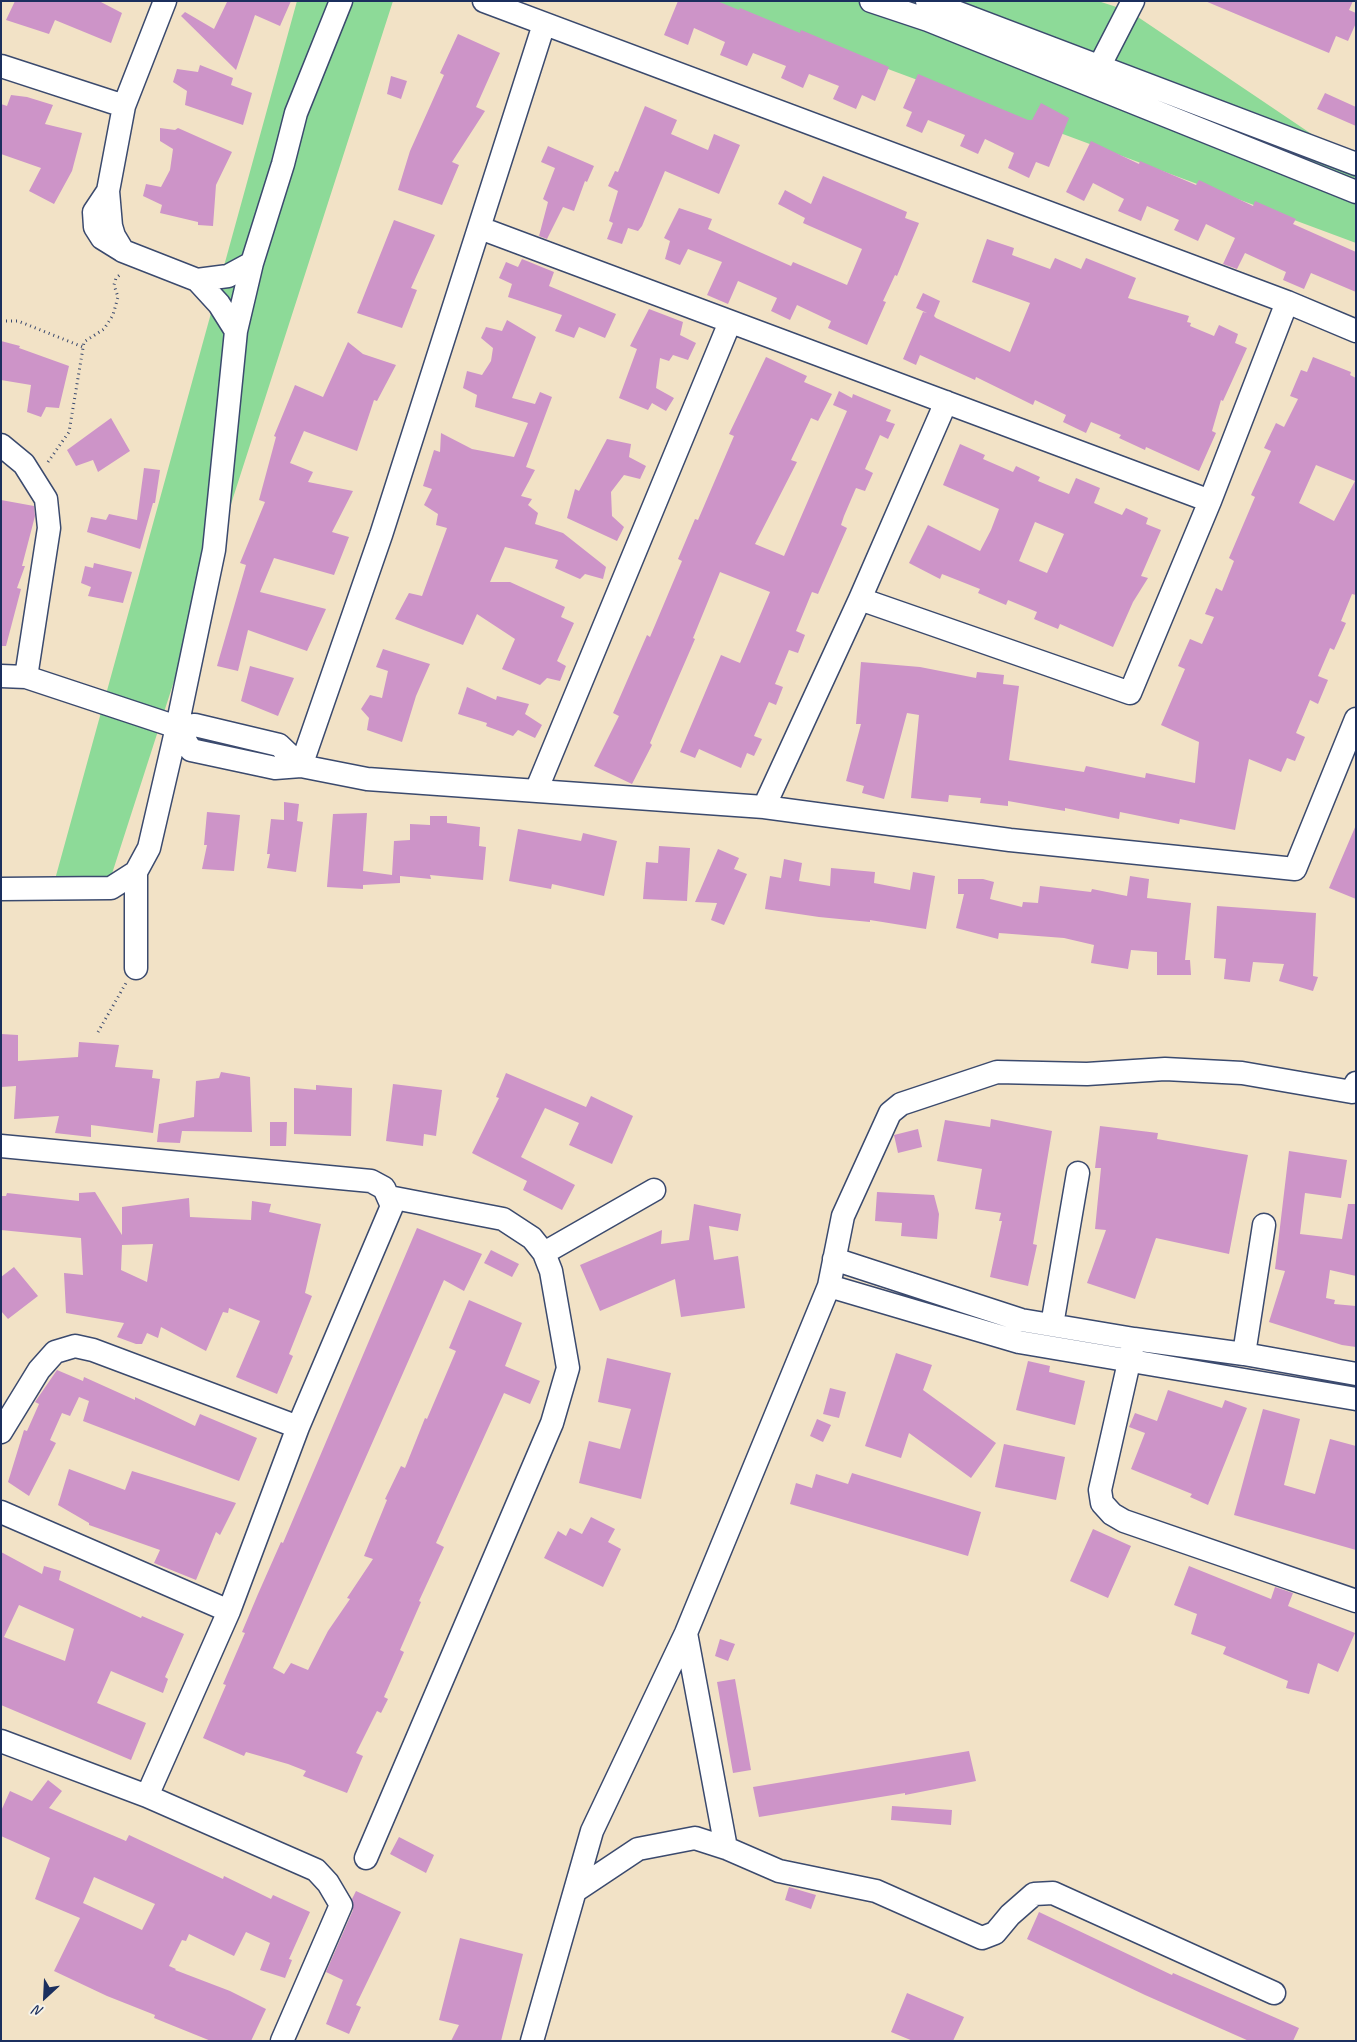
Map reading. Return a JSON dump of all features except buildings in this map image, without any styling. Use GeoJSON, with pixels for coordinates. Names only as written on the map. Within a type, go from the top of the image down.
{"type":"FeatureCollection","features":[{"type":"Feature","properties":{"kind":"street"},"geometry":{"type":"LineString","coordinates":[[165,1],[124,106],[108,191],[94,212],[96,227],[108,244],[197,280],[219,304],[236,331]]}},
{"type":"Feature","properties":{"kind":"street"},"geometry":{"type":"LineString","coordinates":[[136,968],[136,872],[149,848],[177,727],[214,550],[236,331],[252,263],[283,164],[296,113],[341,1]]}},
{"type":"Feature","properties":{"kind":"street"},"geometry":{"type":"LineString","coordinates":[[484,1],[1287,302],[1356,331]]}},
{"type":"Feature","properties":{"kind":"street"},"geometry":{"type":"LineString","coordinates":[[872,1],[928,20],[1356,192]]}},
{"type":"Feature","properties":{"kind":"street"},"geometry":{"type":"LineString","coordinates":[[927,1],[1100,65],[1356,164]]}},
{"type":"Feature","properties":{"kind":"street"},"geometry":{"type":"LineString","coordinates":[[1100,65],[1133,1]]}},
{"type":"Feature","properties":{"kind":"street"},"geometry":{"type":"LineString","coordinates":[[302,766],[381,535],[544,24]]}},
{"type":"Feature","properties":{"kind":"street"},"geometry":{"type":"LineString","coordinates":[[1,66],[124,106]]}},
{"type":"Feature","properties":{"kind":"street"},"geometry":{"type":"LineString","coordinates":[[480,228],[1210,501]]}},
{"type":"Feature","properties":{"kind":"street"},"geometry":{"type":"LineString","coordinates":[[197,280],[228,276],[252,263]]}},
{"type":"Feature","properties":{"kind":"street"},"geometry":{"type":"LineString","coordinates":[[860,600],[1130,693],[1210,501],[1287,302]]}},
{"type":"Feature","properties":{"kind":"street"},"geometry":{"type":"LineString","coordinates":[[536,791],[730,322]]}},
{"type":"Feature","properties":{"kind":"street"},"geometry":{"type":"LineString","coordinates":[[764,807],[860,600],[946,402]]}},
{"type":"Feature","properties":{"kind":"street"},"geometry":{"type":"LineString","coordinates":[[1,445],[24,464],[36,482],[46,499],[50,528],[26,677]]}},
{"type":"Feature","properties":{"kind":"street"},"geometry":{"type":"LineString","coordinates":[[1,676],[26,677],[177,727],[191,750],[275,768],[302,766],[366,779],[764,807],[1010,840],[1295,869],[1356,719]]}},
{"type":"Feature","properties":{"kind":"street"},"geometry":{"type":"LineString","coordinates":[[1,889],[111,888],[136,872]]}},
{"type":"Feature","properties":{"kind":"street"},"geometry":{"type":"LineString","coordinates":[[532,2041],[592,1831],[686,1633],[829,1286],[842,1216],[890,1113],[901,1104],[997,1072],[1087,1074],[1131,1073],[1166,1069],[1242,1072],[1355,1089]]}},
{"type":"Feature","properties":{"kind":"street"},"geometry":{"type":"LineString","coordinates":[[1,1146],[371,1182],[384,1188],[390,1197],[392,1206],[298,1427],[229,1611],[147,1796]]}},
{"type":"Feature","properties":{"kind":"street"},"geometry":{"type":"LineString","coordinates":[[1052,1325],[1078,1174]]}},
{"type":"Feature","properties":{"kind":"street"},"geometry":{"type":"LineString","coordinates":[[544,1253],[654,1190]]}},
{"type":"Feature","properties":{"kind":"street"},"geometry":{"type":"LineString","coordinates":[[366,1858],[552,1423],[568,1368],[550,1271],[544,1253],[532,1238],[503,1219],[390,1197]]}},
{"type":"Feature","properties":{"kind":"street"},"geometry":{"type":"LineString","coordinates":[[1244,1354],[1264,1224]]}},
{"type":"Feature","properties":{"kind":"street"},"geometry":{"type":"LineString","coordinates":[[834,1259],[1021,1320],[1134,1340],[1244,1354],[1356,1374]]}},
{"type":"Feature","properties":{"kind":"street"},"geometry":{"type":"LineString","coordinates":[[829,1286],[1019,1342],[1356,1399]]}},
{"type":"Feature","properties":{"kind":"street"},"geometry":{"type":"LineString","coordinates":[[1134,1340],[1100,1490],[1102,1503],[1112,1514],[1124,1521],[1356,1601]]}},
{"type":"Feature","properties":{"kind":"street"},"geometry":{"type":"LineString","coordinates":[[1,1432],[39,1370],[55,1352],[75,1346],[93,1350],[298,1427]]}},
{"type":"Feature","properties":{"kind":"street"},"geometry":{"type":"LineString","coordinates":[[1,1512],[229,1611]]}},
{"type":"Feature","properties":{"kind":"street"},"geometry":{"type":"LineString","coordinates":[[686,1633],[726,1848]]}},
{"type":"Feature","properties":{"kind":"street"},"geometry":{"type":"LineString","coordinates":[[1,1741],[147,1796],[316,1870],[328,1883],[341,1904],[282,2041]]}},
{"type":"Feature","properties":{"kind":"street"},"geometry":{"type":"LineString","coordinates":[[576,1891],[638,1849],[695,1838],[726,1848],[779,1871],[876,1891],[982,1938],[995,1933],[1010,1915],[1034,1894],[1053,1894],[1274,1993]]}},
{"type":"Feature","properties":{"kind":"path"},"geometry":{"type":"LineString","coordinates":[[36,482],[69,432],[84,342],[104,329],[113,315],[118,297],[114,285],[116,278],[122,274],[127,265],[123,251]]}},
{"type":"Feature","properties":{"kind":"path"},"geometry":{"type":"LineString","coordinates":[[1,322],[18,321],[83,347]]}},
{"type":"Feature","properties":{"kind":"path"},"geometry":{"type":"LineString","coordinates":[[98,1032],[136,968]]}},
{"type":"Feature","properties":{"kind":"green space"},"geometry":{"type":"Polygon","coordinates":[[[297,1],[393,1],[109,883],[54,883],[297,1]]]}},
{"type":"Feature","properties":{"kind":"green space"},"geometry":{"type":"Polygon","coordinates":[[[705,1],[1098,1],[1129,11],[1356,164],[1356,243],[705,1]]]}}]}
